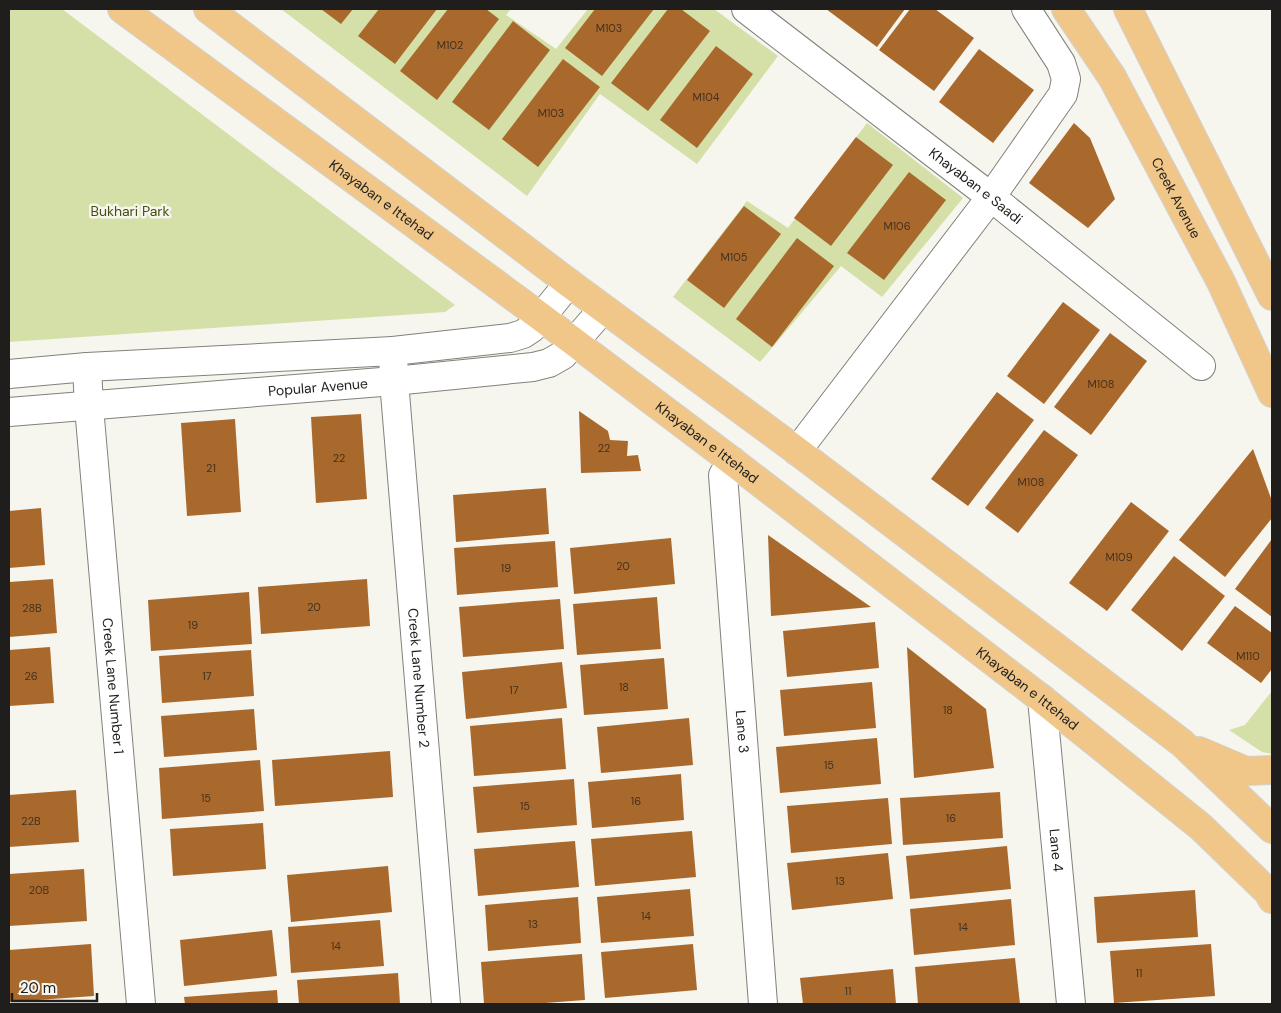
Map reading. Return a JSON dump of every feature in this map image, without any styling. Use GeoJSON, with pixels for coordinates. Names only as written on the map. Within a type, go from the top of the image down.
{"type":"FeatureCollection","features":[{"type":"Feature","properties":{"kind":"main road","name":"Khayaban e Ittehad"},"geometry":{"type":"LineString","coordinates":[[122,9],[541,317],[1042,699],[1201,827],[1268,892],[1272,899]]}},
{"type":"Feature","properties":{"kind":"main road"},"geometry":{"type":"LineString","coordinates":[[208,9],[603,309],[797,451],[1182,743],[1272,829]]}},
{"type":"Feature","properties":{"kind":"main road","name":"Creek Avenue"},"geometry":{"type":"LineString","coordinates":[[1066,9],[1112,77],[1221,282],[1272,393]]}},
{"type":"Feature","properties":{"kind":"main road"},"geometry":{"type":"LineString","coordinates":[[1128,9],[1272,296]]}},
{"type":"Feature","properties":{"kind":"main road"},"geometry":{"type":"LineString","coordinates":[[1182,743],[1246,771],[1272,770]]}},
{"type":"Feature","properties":{"kind":"street","name":"Khayaban e Saadi"},"geometry":{"type":"LineString","coordinates":[[746,9],[991,197],[1201,366]]}},
{"type":"Feature","properties":{"kind":"street"},"geometry":{"type":"LineString","coordinates":[[797,451],[991,197],[1063,94],[1066,79],[1061,63],[1026,9]]}},
{"type":"Feature","properties":{"kind":"street"},"geometry":{"type":"LineString","coordinates":[[9,374],[87,367],[393,351],[510,338],[523,334],[532,328],[569,283]]}},
{"type":"Feature","properties":{"kind":"street","name":"Popular Avenue"},"geometry":{"type":"LineString","coordinates":[[9,412],[394,381],[533,367],[549,363],[563,355],[603,309]]}},
{"type":"Feature","properties":{"kind":"street","name":"Creek Lane Number 2"},"geometry":{"type":"LineString","coordinates":[[393,351],[446,1004]]}},
{"type":"Feature","properties":{"kind":"street","name":"Creek Lane Number 1"},"geometry":{"type":"LineString","coordinates":[[87,367],[141,1004]]}},
{"type":"Feature","properties":{"kind":"street","name":"Lane 3"},"geometry":{"type":"LineString","coordinates":[[732,461],[723,476],[763,1004]]}},
{"type":"Feature","properties":{"kind":"street","name":"Lane 4"},"geometry":{"type":"LineString","coordinates":[[1042,699],[1071,1004]]}},
{"type":"Feature","properties":{"kind":"green space","name":"Bukhari Park"},"geometry":{"type":"Polygon","coordinates":[[[9,9],[62,9],[455,305],[445,312],[9,342],[9,9]]]}},
{"type":"Feature","properties":{"kind":"green space"},"geometry":{"type":"Polygon","coordinates":[[[281,9],[511,9],[506,15],[556,49],[588,9],[714,9],[778,56],[697,164],[600,94],[527,196],[281,9]]]}},
{"type":"Feature","properties":{"kind":"green space"},"geometry":{"type":"Polygon","coordinates":[[[867,123],[963,198],[882,297],[841,266],[760,362],[673,297],[747,201],[788,228],[867,123]]]}},
{"type":"Feature","properties":{"kind":"green space"},"geometry":{"type":"Polygon","coordinates":[[[1272,691],[1272,754],[1262,752],[1229,730],[1245,725],[1272,691]]]}},
{"type":"Feature","properties":{"kind":"building"},"geometry":{"type":"Polygon","coordinates":[[[321,9],[353,9],[341,24],[321,9]]]}},
{"type":"Feature","properties":{"kind":"building"},"geometry":{"type":"Polygon","coordinates":[[[379,9],[437,9],[395,64],[358,36],[379,9]]]}},
{"type":"Feature","properties":{"kind":"building"},"geometry":{"type":"Polygon","coordinates":[[[448,9],[486,9],[499,19],[437,100],[400,71],[448,9]]]}},
{"type":"Feature","properties":{"kind":"building"},"geometry":{"type":"Polygon","coordinates":[[[595,9],[654,9],[602,76],[565,48],[595,9]]]}},
{"type":"Feature","properties":{"kind":"building"},"geometry":{"type":"Polygon","coordinates":[[[668,9],[681,9],[710,31],[648,111],[611,83],[668,9]]]}},
{"type":"Feature","properties":{"kind":"building"},"geometry":{"type":"Polygon","coordinates":[[[826,9],[905,9],[877,47],[826,9]]]}},
{"type":"Feature","properties":{"kind":"building"},"geometry":{"type":"Polygon","coordinates":[[[910,9],[935,9],[974,38],[934,91],[879,50],[910,9]]]}},
{"type":"Feature","properties":{"kind":"building"},"geometry":{"type":"Polygon","coordinates":[[[513,21],[550,50],[489,130],[452,102],[513,21]]]}},
{"type":"Feature","properties":{"kind":"building"},"geometry":{"type":"Polygon","coordinates":[[[716,46],[753,74],[697,148],[660,120],[716,46]]]}},
{"type":"Feature","properties":{"kind":"building"},"geometry":{"type":"Polygon","coordinates":[[[979,49],[1034,90],[993,143],[939,102],[979,49]]]}},
{"type":"Feature","properties":{"kind":"building"},"geometry":{"type":"Polygon","coordinates":[[[563,59],[600,87],[538,167],[502,139],[563,59]]]}},
{"type":"Feature","properties":{"kind":"building"},"geometry":{"type":"Polygon","coordinates":[[[1074,123],[1090,138],[1115,199],[1088,228],[1029,183],[1074,123]]]}},
{"type":"Feature","properties":{"kind":"building"},"geometry":{"type":"Polygon","coordinates":[[[856,137],[893,165],[831,246],[794,218],[856,137]]]}},
{"type":"Feature","properties":{"kind":"building"},"geometry":{"type":"Polygon","coordinates":[[[909,172],[946,200],[884,280],[847,253],[909,172]]]}},
{"type":"Feature","properties":{"kind":"building"},"geometry":{"type":"Polygon","coordinates":[[[744,206],[781,234],[724,308],[687,280],[744,206]]]}},
{"type":"Feature","properties":{"kind":"building"},"geometry":{"type":"Polygon","coordinates":[[[797,238],[834,266],[772,347],[736,319],[797,238]]]}},
{"type":"Feature","properties":{"kind":"building"},"geometry":{"type":"Polygon","coordinates":[[[1063,302],[1100,330],[1044,404],[1007,376],[1063,302]]]}},
{"type":"Feature","properties":{"kind":"building"},"geometry":{"type":"Polygon","coordinates":[[[1110,333],[1147,361],[1091,435],[1054,407],[1110,333]]]}},
{"type":"Feature","properties":{"kind":"building"},"geometry":{"type":"Polygon","coordinates":[[[997,392],[1034,420],[968,506],[931,479],[997,392]]]}},
{"type":"Feature","properties":{"kind":"building"},"geometry":{"type":"Polygon","coordinates":[[[579,411],[608,431],[610,440],[628,441],[627,456],[638,455],[641,471],[581,473],[579,411]]]}},
{"type":"Feature","properties":{"kind":"building"},"geometry":{"type":"Polygon","coordinates":[[[361,414],[367,499],[316,503],[311,417],[361,414]]]}},
{"type":"Feature","properties":{"kind":"building"},"geometry":{"type":"Polygon","coordinates":[[[235,419],[241,512],[187,516],[181,423],[235,419]]]}},
{"type":"Feature","properties":{"kind":"building"},"geometry":{"type":"Polygon","coordinates":[[[1044,430],[1078,455],[1018,533],[985,508],[1044,430]]]}},
{"type":"Feature","properties":{"kind":"building"},"geometry":{"type":"Polygon","coordinates":[[[1253,449],[1272,501],[1272,518],[1225,577],[1179,540],[1253,449]]]}},
{"type":"Feature","properties":{"kind":"building"},"geometry":{"type":"Polygon","coordinates":[[[546,488],[549,534],[456,542],[453,495],[546,488]]]}},
{"type":"Feature","properties":{"kind":"building"},"geometry":{"type":"Polygon","coordinates":[[[1131,502],[1169,531],[1107,611],[1069,583],[1131,502]]]}},
{"type":"Feature","properties":{"kind":"building"},"geometry":{"type":"Polygon","coordinates":[[[41,508],[45,565],[9,568],[9,511],[41,508]]]}},
{"type":"Feature","properties":{"kind":"building"},"geometry":{"type":"Polygon","coordinates":[[[768,535],[871,607],[771,616],[768,535]]]}},
{"type":"Feature","properties":{"kind":"building"},"geometry":{"type":"Polygon","coordinates":[[[671,538],[675,584],[574,594],[570,548],[671,538]]]}},
{"type":"Feature","properties":{"kind":"building"},"geometry":{"type":"Polygon","coordinates":[[[1272,539],[1272,617],[1235,589],[1272,539]]]}},
{"type":"Feature","properties":{"kind":"building"},"geometry":{"type":"Polygon","coordinates":[[[555,541],[558,587],[457,595],[454,548],[555,541]]]}},
{"type":"Feature","properties":{"kind":"building"},"geometry":{"type":"Polygon","coordinates":[[[1174,556],[1225,596],[1182,651],[1131,610],[1174,556]]]}},
{"type":"Feature","properties":{"kind":"building"},"geometry":{"type":"Polygon","coordinates":[[[53,579],[57,633],[9,637],[9,582],[53,579]]]}},
{"type":"Feature","properties":{"kind":"building"},"geometry":{"type":"Polygon","coordinates":[[[367,579],[370,626],[261,634],[258,587],[367,579]]]}},
{"type":"Feature","properties":{"kind":"building"},"geometry":{"type":"Polygon","coordinates":[[[249,592],[252,644],[151,651],[148,600],[249,592]]]}},
{"type":"Feature","properties":{"kind":"building"},"geometry":{"type":"Polygon","coordinates":[[[657,597],[661,649],[577,655],[573,604],[657,597]]]}},
{"type":"Feature","properties":{"kind":"building"},"geometry":{"type":"Polygon","coordinates":[[[560,599],[564,649],[463,657],[459,607],[560,599]]]}},
{"type":"Feature","properties":{"kind":"building"},"geometry":{"type":"Polygon","coordinates":[[[1235,606],[1272,633],[1272,669],[1261,683],[1207,643],[1235,606]]]}},
{"type":"Feature","properties":{"kind":"building"},"geometry":{"type":"Polygon","coordinates":[[[875,622],[879,668],[787,677],[783,631],[875,622]]]}},
{"type":"Feature","properties":{"kind":"building"},"geometry":{"type":"Polygon","coordinates":[[[50,647],[54,703],[9,706],[9,650],[50,647]]]}},
{"type":"Feature","properties":{"kind":"building"},"geometry":{"type":"Polygon","coordinates":[[[907,647],[986,709],[994,768],[914,778],[907,647]]]}},
{"type":"Feature","properties":{"kind":"building"},"geometry":{"type":"Polygon","coordinates":[[[251,650],[254,696],[162,703],[159,656],[251,650]]]}},
{"type":"Feature","properties":{"kind":"building"},"geometry":{"type":"Polygon","coordinates":[[[664,658],[668,709],[584,715],[580,665],[664,658]]]}},
{"type":"Feature","properties":{"kind":"building"},"geometry":{"type":"Polygon","coordinates":[[[562,662],[567,708],[466,719],[462,672],[562,662]]]}},
{"type":"Feature","properties":{"kind":"building"},"geometry":{"type":"Polygon","coordinates":[[[872,682],[876,728],[784,736],[780,690],[872,682]]]}},
{"type":"Feature","properties":{"kind":"building"},"geometry":{"type":"Polygon","coordinates":[[[254,709],[257,750],[164,757],[161,716],[254,709]]]}},
{"type":"Feature","properties":{"kind":"building"},"geometry":{"type":"Polygon","coordinates":[[[562,718],[566,769],[474,776],[470,726],[562,718]]]}},
{"type":"Feature","properties":{"kind":"building"},"geometry":{"type":"Polygon","coordinates":[[[689,718],[693,765],[601,773],[597,727],[689,718]]]}},
{"type":"Feature","properties":{"kind":"building"},"geometry":{"type":"Polygon","coordinates":[[[877,738],[881,784],[780,793],[776,747],[877,738]]]}},
{"type":"Feature","properties":{"kind":"building"},"geometry":{"type":"Polygon","coordinates":[[[390,751],[393,797],[275,806],[272,760],[390,751]]]}},
{"type":"Feature","properties":{"kind":"building"},"geometry":{"type":"Polygon","coordinates":[[[260,760],[264,811],[162,819],[159,768],[260,760]]]}},
{"type":"Feature","properties":{"kind":"building"},"geometry":{"type":"Polygon","coordinates":[[[681,774],[684,820],[592,828],[588,782],[681,774]]]}},
{"type":"Feature","properties":{"kind":"building"},"geometry":{"type":"Polygon","coordinates":[[[574,779],[577,825],[477,833],[473,787],[574,779]]]}},
{"type":"Feature","properties":{"kind":"building"},"geometry":{"type":"Polygon","coordinates":[[[76,790],[79,842],[9,847],[9,795],[76,790]]]}},
{"type":"Feature","properties":{"kind":"building"},"geometry":{"type":"Polygon","coordinates":[[[1000,792],[1003,838],[903,845],[900,798],[1000,792]]]}},
{"type":"Feature","properties":{"kind":"building"},"geometry":{"type":"Polygon","coordinates":[[[888,798],[892,844],[791,853],[787,806],[888,798]]]}},
{"type":"Feature","properties":{"kind":"building"},"geometry":{"type":"Polygon","coordinates":[[[263,823],[266,869],[173,876],[170,829],[263,823]]]}},
{"type":"Feature","properties":{"kind":"building"},"geometry":{"type":"Polygon","coordinates":[[[692,831],[696,877],[595,886],[591,839],[692,831]]]}},
{"type":"Feature","properties":{"kind":"building"},"geometry":{"type":"Polygon","coordinates":[[[575,841],[579,887],[478,896],[474,849],[575,841]]]}},
{"type":"Feature","properties":{"kind":"building"},"geometry":{"type":"Polygon","coordinates":[[[1007,846],[1011,889],[910,899],[906,856],[1007,846]]]}},
{"type":"Feature","properties":{"kind":"building"},"geometry":{"type":"Polygon","coordinates":[[[888,853],[893,899],[792,910],[787,863],[888,853]]]}},
{"type":"Feature","properties":{"kind":"building"},"geometry":{"type":"Polygon","coordinates":[[[388,866],[392,912],[291,922],[287,875],[388,866]]]}},
{"type":"Feature","properties":{"kind":"building"},"geometry":{"type":"Polygon","coordinates":[[[84,869],[87,921],[9,926],[9,874],[84,869]]]}},
{"type":"Feature","properties":{"kind":"building"},"geometry":{"type":"Polygon","coordinates":[[[690,889],[694,936],[601,943],[597,897],[690,889]]]}},
{"type":"Feature","properties":{"kind":"building"},"geometry":{"type":"Polygon","coordinates":[[[1195,890],[1198,937],[1097,943],[1094,897],[1195,890]]]}},
{"type":"Feature","properties":{"kind":"building"},"geometry":{"type":"Polygon","coordinates":[[[578,897],[581,943],[488,951],[485,905],[578,897]]]}},
{"type":"Feature","properties":{"kind":"building"},"geometry":{"type":"Polygon","coordinates":[[[1011,899],[1015,945],[914,955],[910,909],[1011,899]]]}},
{"type":"Feature","properties":{"kind":"building"},"geometry":{"type":"Polygon","coordinates":[[[380,920],[384,966],[291,973],[288,927],[380,920]]]}},
{"type":"Feature","properties":{"kind":"building"},"geometry":{"type":"Polygon","coordinates":[[[272,930],[277,976],[184,986],[180,940],[272,930]]]}},
{"type":"Feature","properties":{"kind":"building"},"geometry":{"type":"Polygon","coordinates":[[[91,944],[94,996],[9,1002],[9,950],[91,944]]]}},
{"type":"Feature","properties":{"kind":"building"},"geometry":{"type":"Polygon","coordinates":[[[693,944],[697,990],[605,998],[601,952],[693,944]]]}},
{"type":"Feature","properties":{"kind":"building"},"geometry":{"type":"Polygon","coordinates":[[[1211,944],[1215,996],[1114,1003],[1110,951],[1211,944]]]}},
{"type":"Feature","properties":{"kind":"building"},"geometry":{"type":"Polygon","coordinates":[[[582,954],[585,1000],[532,1004],[484,1004],[481,962],[582,954]]]}},
{"type":"Feature","properties":{"kind":"building"},"geometry":{"type":"Polygon","coordinates":[[[1015,958],[1020,1004],[918,1004],[915,967],[1015,958]]]}},
{"type":"Feature","properties":{"kind":"building"},"geometry":{"type":"Polygon","coordinates":[[[893,969],[896,1004],[803,1004],[800,978],[893,969]]]}},
{"type":"Feature","properties":{"kind":"building"},"geometry":{"type":"Polygon","coordinates":[[[398,973],[400,1004],[299,1004],[297,980],[398,973]]]}},
{"type":"Feature","properties":{"kind":"building"},"geometry":{"type":"Polygon","coordinates":[[[277,990],[278,1004],[185,1004],[184,997],[277,990]]]}}]}
